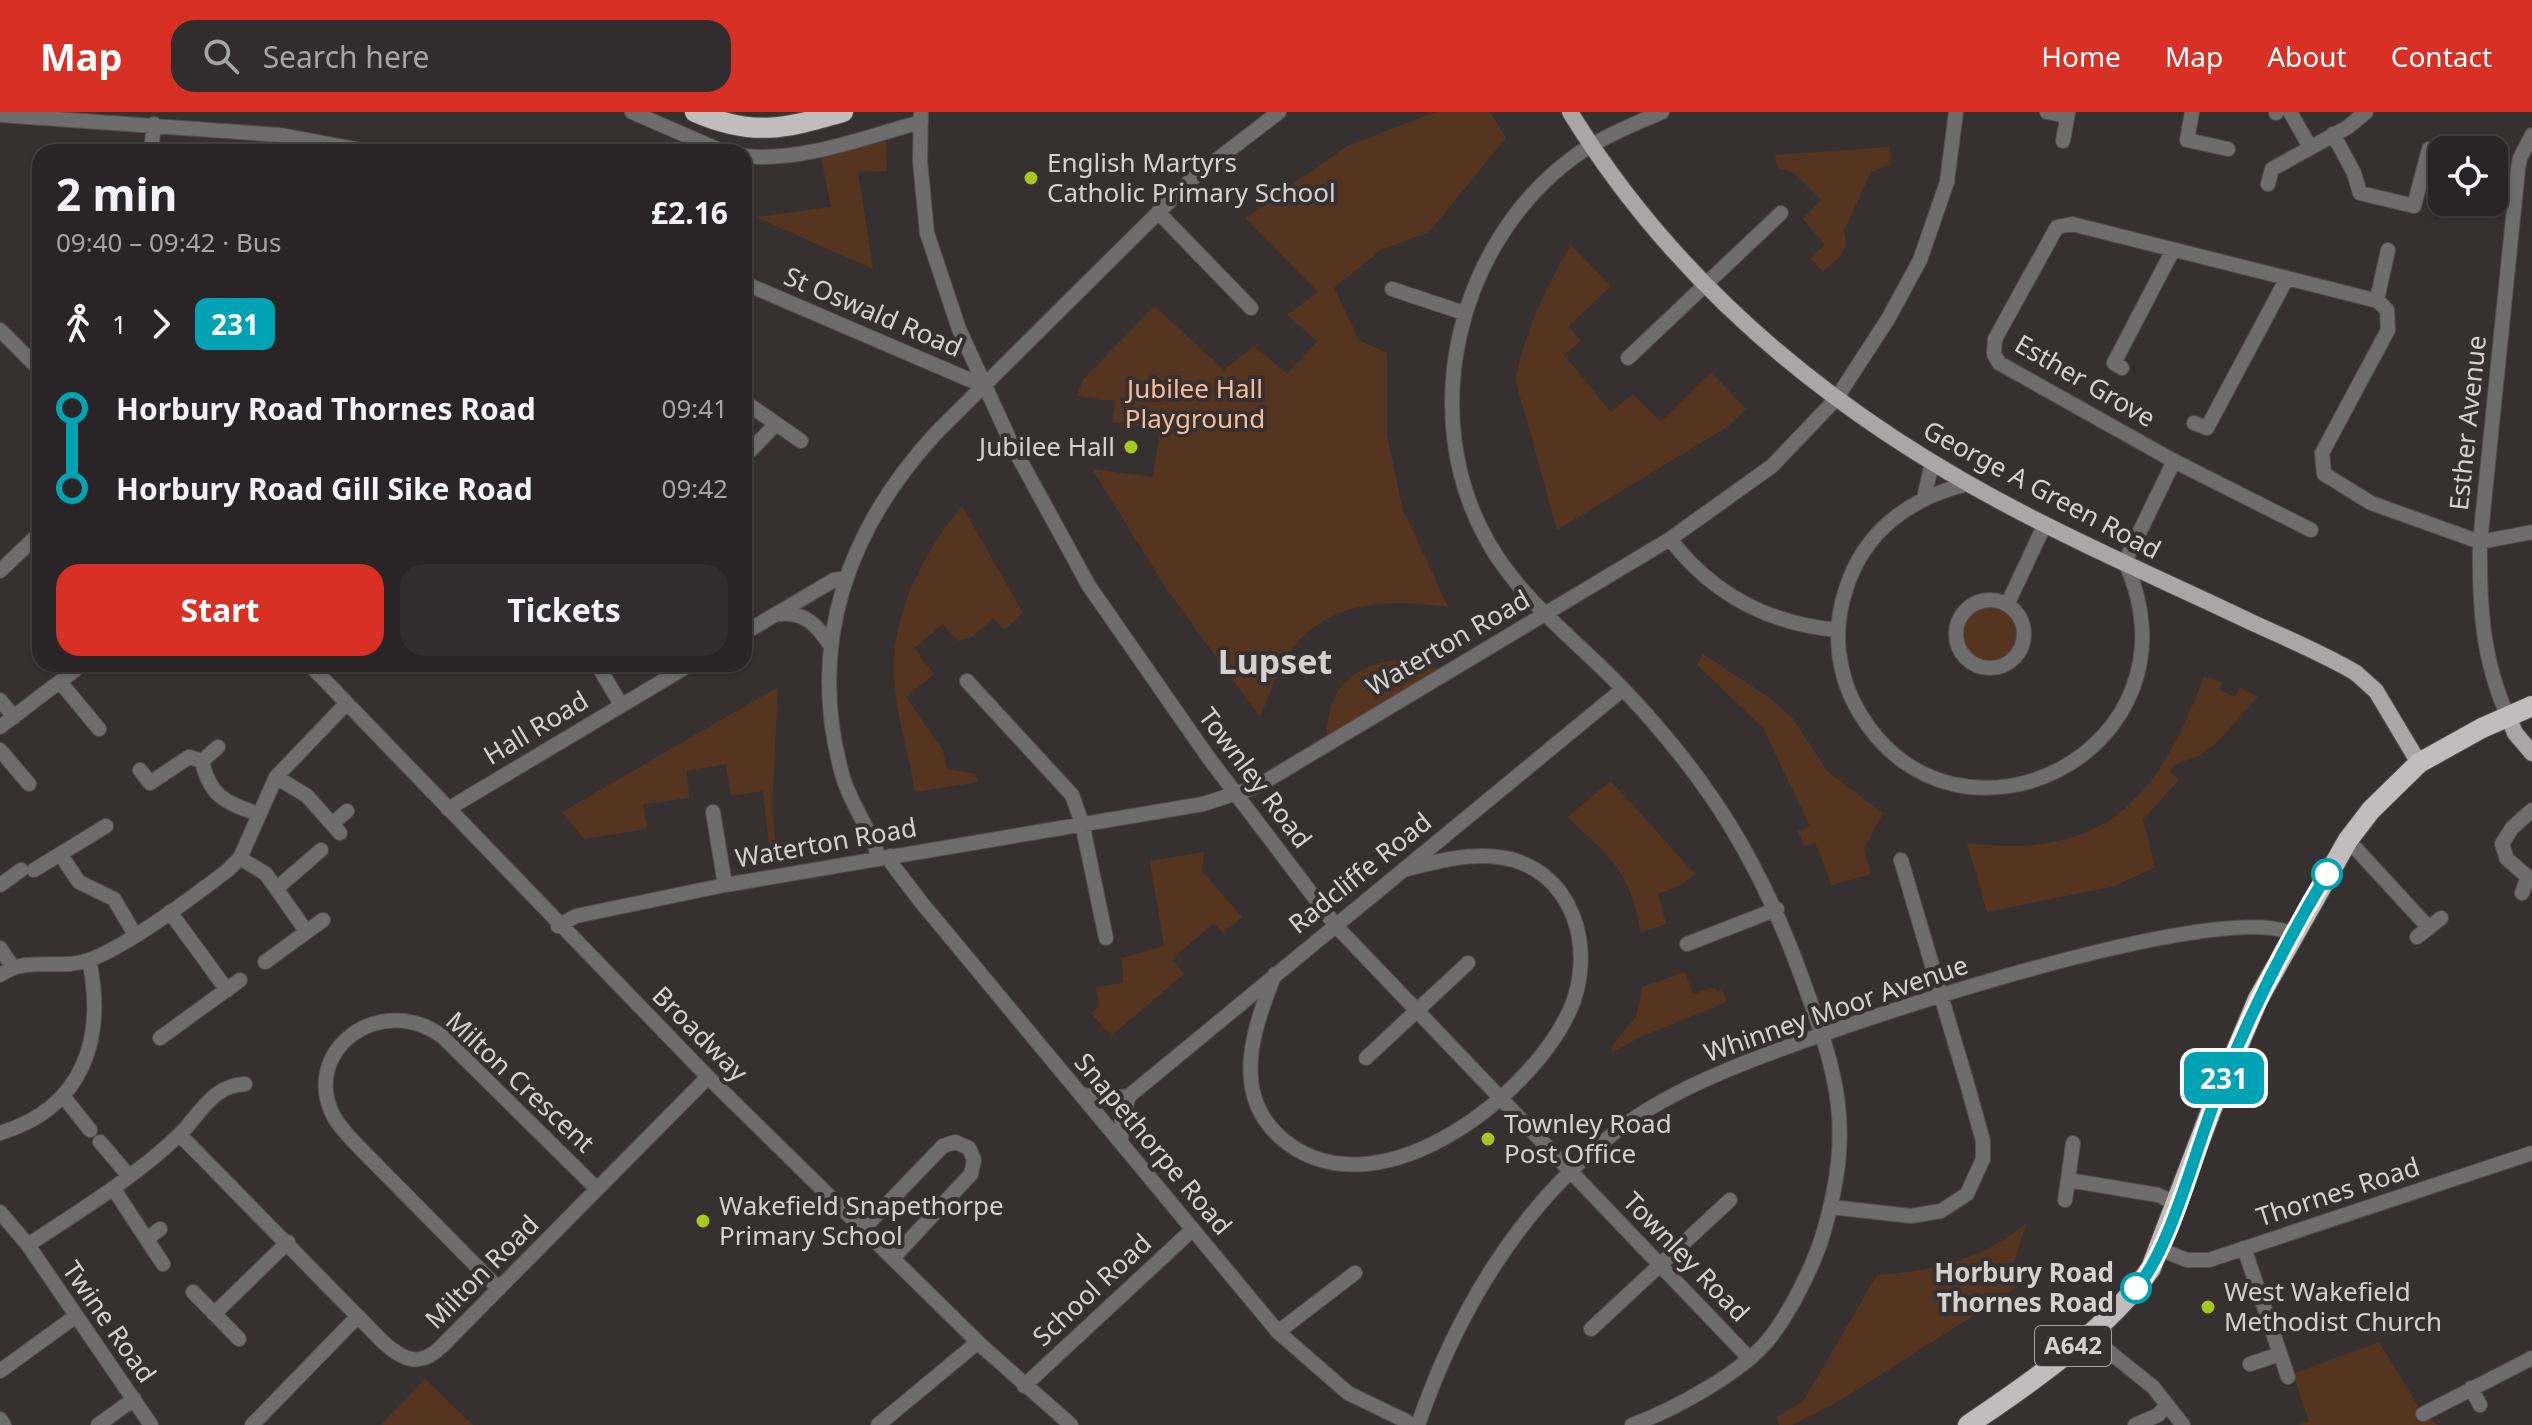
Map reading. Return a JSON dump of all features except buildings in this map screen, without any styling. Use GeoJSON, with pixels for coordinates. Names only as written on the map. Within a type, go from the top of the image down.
{"type":"FeatureCollection","features":[{"type":"Feature","properties":{"kind":"highway"},"geometry":{"type":"LineString","coordinates":[[695,112],[743,128],[764,130],[786,128],[843,112]]}},
{"type":"Feature","properties":{"kind":"highway","name":"A642"},"geometry":{"type":"LineString","coordinates":[[1968,1425],[2087,1334],[2140,1284],[2159,1249],[2241,1038],[2293,934],[2348,840],[2371,810],[2419,763],[2532,706]]}},
{"type":"Feature","properties":{"kind":"main road","name":"George A Green Road"},"geometry":{"type":"LineString","coordinates":[[1570,112],[1644,218],[1705,286],[1773,350],[1836,399],[1968,484],[2356,673],[2376,691],[2419,763]]}},
{"type":"Feature","properties":{"kind":"main road"},"geometry":{"type":"LineString","coordinates":[[2508,716],[2532,753]]}},
{"type":"Feature","properties":{"kind":"street"},"geometry":{"type":"LineString","coordinates":[[632,112],[706,144]]}},
{"type":"Feature","properties":{"kind":"street","name":"Snapethorpe Road"},"geometry":{"type":"LineString","coordinates":[[1279,112],[1222,154],[1158,212],[905,467],[881,500],[860,539],[845,578],[830,645],[829,687],[836,750],[852,804],[884,857],[1278,1332],[1348,1393],[1416,1425]]}},
{"type":"Feature","properties":{"kind":"street"},"geometry":{"type":"LineString","coordinates":[[1632,1425],[1682,1402],[1749,1358],[1770,1339],[1808,1273],[1831,1207],[1840,1143],[1836,1075],[1824,1033],[1777,909],[1739,835],[1678,751],[1623,689],[1544,615],[1516,584],[1486,539],[1461,470],[1452,396],[1456,345],[1464,313],[1477,278],[1506,229],[1531,197],[1575,156],[1662,112]]}},
{"type":"Feature","properties":{"kind":"street","name":"Waterton Road"},"geometry":{"type":"LineString","coordinates":[[558,926],[576,916],[725,885],[1237,795],[1670,539],[1772,466],[1836,399],[1888,319],[1920,260],[1947,182],[1956,112]]}},
{"type":"Feature","properties":{"kind":"street"},"geometry":{"type":"LineString","coordinates":[[2047,112],[2068,114],[2063,141]]}},
{"type":"Feature","properties":{"kind":"street"},"geometry":{"type":"LineString","coordinates":[[2192,112],[2181,141],[2228,149]]}},
{"type":"Feature","properties":{"kind":"street"},"geometry":{"type":"LineString","coordinates":[[2290,112],[2310,147]]}},
{"type":"Feature","properties":{"kind":"street"},"geometry":{"type":"LineString","coordinates":[[2268,184],[2272,169],[2366,112]]}},
{"type":"Feature","properties":{"kind":"street"},"geometry":{"type":"LineString","coordinates":[[0,115],[20,113],[280,135],[328,144]]}},
{"type":"Feature","properties":{"kind":"street"},"geometry":{"type":"LineString","coordinates":[[752,156],[782,157],[809,152],[921,117]]}},
{"type":"Feature","properties":{"kind":"street","name":"Townley Road"},"geometry":{"type":"LineString","coordinates":[[921,117],[920,161],[927,233],[959,329],[984,386],[1089,586],[1237,795],[1336,926],[1749,1358]]}},
{"type":"Feature","properties":{"kind":"street"},"geometry":{"type":"LineString","coordinates":[[152,144],[154,124]]}},
{"type":"Feature","properties":{"kind":"street"},"geometry":{"type":"LineString","coordinates":[[2333,134],[2354,173],[2360,193],[2355,208]]}},
{"type":"Feature","properties":{"kind":"street","name":"Esther Avenue"},"geometry":{"type":"LineString","coordinates":[[2508,716],[2489,664],[2480,603],[2480,542],[2520,158],[2532,135]]}},
{"type":"Feature","properties":{"kind":"street"},"geometry":{"type":"LineString","coordinates":[[2360,193],[2414,206],[2428,153]]}},
{"type":"Feature","properties":{"kind":"street"},"geometry":{"type":"LineString","coordinates":[[1158,212],[1251,308]]}},
{"type":"Feature","properties":{"kind":"street"},"geometry":{"type":"LineString","coordinates":[[1628,358],[1781,213]]}},
{"type":"Feature","properties":{"kind":"street","name":"Esther Grove"},"geometry":{"type":"LineString","coordinates":[[2311,530],[2174,461],[2006,369],[1999,363],[1993,346],[2048,240],[2062,225],[2072,224],[2377,300]]}},
{"type":"Feature","properties":{"kind":"street","name":"Esther Grove"},"geometry":{"type":"LineString","coordinates":[[2122,368],[2114,363],[2173,250]]}},
{"type":"Feature","properties":{"kind":"street"},"geometry":{"type":"LineString","coordinates":[[2388,250],[2389,275],[2377,300],[2387,310],[2388,330],[2322,453],[2321,467],[2336,484],[2371,503],[2480,542],[2532,532]]}},
{"type":"Feature","properties":{"kind":"street","name":"Esther Grove"},"geometry":{"type":"LineString","coordinates":[[2194,423],[2207,428],[2287,278]]}},
{"type":"Feature","properties":{"kind":"street","name":"St Oswald Road"},"geometry":{"type":"LineString","coordinates":[[752,286],[984,386]]}},
{"type":"Feature","properties":{"kind":"street"},"geometry":{"type":"LineString","coordinates":[[1392,289],[1464,313]]}},
{"type":"Feature","properties":{"kind":"street"},"geometry":{"type":"LineString","coordinates":[[0,330],[6,347],[32,365]]}},
{"type":"Feature","properties":{"kind":"street"},"geometry":{"type":"LineString","coordinates":[[752,407],[801,441]]}},
{"type":"Feature","properties":{"kind":"street"},"geometry":{"type":"LineString","coordinates":[[752,449],[776,424]]}},
{"type":"Feature","properties":{"kind":"street"},"geometry":{"type":"LineString","coordinates":[[1968,484],[1924,498],[1900,512],[1863,552],[1850,576],[1838,630],[1839,654],[1853,701],[1873,732],[1900,758],[1944,780],[1968,786],[2017,785],[2064,769],[2084,755],[2103,738],[2130,697],[2140,662],[2143,625],[2137,593],[2125,562],[2174,461]]}},
{"type":"Feature","properties":{"kind":"street"},"geometry":{"type":"LineString","coordinates":[[1924,498],[1932,463]]}},
{"type":"Feature","properties":{"kind":"street"},"geometry":{"type":"LineString","coordinates":[[2007,605],[2045,524]]}},
{"type":"Feature","properties":{"kind":"street"},"geometry":{"type":"LineString","coordinates":[[1670,539],[1711,582],[1743,604],[1780,619],[1838,630]]}},
{"type":"Feature","properties":{"kind":"street"},"geometry":{"type":"LineString","coordinates":[[0,571],[32,541]]}},
{"type":"Feature","properties":{"kind":"street"},"geometry":{"type":"LineString","coordinates":[[752,628],[834,580],[845,578]]}},
{"type":"Feature","properties":{"kind":"street"},"geometry":{"type":"LineString","coordinates":[[1993,600],[2007,605],[2017,614],[2023,627],[2024,641],[2018,654],[2008,664],[1994,668],[1980,667],[1968,660],[1959,649],[1956,635],[1959,621],[1967,609],[1979,602],[1993,600]]}},
{"type":"Feature","properties":{"kind":"street"},"geometry":{"type":"LineString","coordinates":[[775,615],[795,613],[809,620],[830,645]]}},
{"type":"Feature","properties":{"kind":"street"},"geometry":{"type":"LineString","coordinates":[[0,727],[72,672]]}},
{"type":"Feature","properties":{"kind":"street","name":"Broadway"},"geometry":{"type":"LineString","coordinates":[[316,672],[558,926],[708,1077],[978,1342],[1071,1425]]}},
{"type":"Feature","properties":{"kind":"street"},"geometry":{"type":"LineString","coordinates":[[602,672],[621,705]]}},
{"type":"Feature","properties":{"kind":"street","name":"Hall Road"},"geometry":{"type":"LineString","coordinates":[[448,809],[677,672]]}},
{"type":"Feature","properties":{"kind":"street"},"geometry":{"type":"LineString","coordinates":[[967,681],[1072,795],[1082,823],[1106,938]]}},
{"type":"Feature","properties":{"kind":"street"},"geometry":{"type":"LineString","coordinates":[[60,682],[99,729]]}},
{"type":"Feature","properties":{"kind":"street","name":"Radcliffe Road"},"geometry":{"type":"LineString","coordinates":[[1129,1096],[1623,689]]}},
{"type":"Feature","properties":{"kind":"street"},"geometry":{"type":"LineString","coordinates":[[0,700],[14,717]]}},
{"type":"Feature","properties":{"kind":"street"},"geometry":{"type":"LineString","coordinates":[[0,948],[6,971],[89,960],[170,912],[240,858],[276,777],[346,704]]}},
{"type":"Feature","properties":{"kind":"street"},"geometry":{"type":"LineString","coordinates":[[202,761],[218,747]]}},
{"type":"Feature","properties":{"kind":"street"},"geometry":{"type":"LineString","coordinates":[[0,750],[29,784]]}},
{"type":"Feature","properties":{"kind":"street"},"geometry":{"type":"LineString","coordinates":[[140,770],[150,783],[189,757],[202,761]]}},
{"type":"Feature","properties":{"kind":"street"},"geometry":{"type":"LineString","coordinates":[[202,761],[214,791],[224,802],[258,814]]}},
{"type":"Feature","properties":{"kind":"street"},"geometry":{"type":"LineString","coordinates":[[276,777],[307,796],[336,828],[347,811]]}},
{"type":"Feature","properties":{"kind":"street"},"geometry":{"type":"LineString","coordinates":[[2522,893],[2528,877],[2507,859],[2502,844],[2512,828],[2532,810]]}},
{"type":"Feature","properties":{"kind":"street","name":"Waterton Road"},"geometry":{"type":"LineString","coordinates":[[713,812],[725,885]]}},
{"type":"Feature","properties":{"kind":"street"},"geometry":{"type":"LineString","coordinates":[[0,885],[106,826]]}},
{"type":"Feature","properties":{"kind":"street"},"geometry":{"type":"LineString","coordinates":[[1455,827],[1463,855]]}},
{"type":"Feature","properties":{"kind":"street"},"geometry":{"type":"LineString","coordinates":[[2348,840],[2423,932],[2441,918]]}},
{"type":"Feature","properties":{"kind":"street"},"geometry":{"type":"LineString","coordinates":[[277,888],[297,874],[321,850]]}},
{"type":"Feature","properties":{"kind":"street"},"geometry":{"type":"LineString","coordinates":[[60,854],[79,882],[114,899],[134,933]]}},
{"type":"Feature","properties":{"kind":"street"},"geometry":{"type":"LineString","coordinates":[[1275,974],[1255,1025],[1250,1057],[1251,1088],[1259,1111],[1272,1130],[1313,1159],[1336,1165],[1397,1158],[1453,1134],[1501,1097],[1547,1047],[1570,1010],[1578,987],[1583,945],[1571,907],[1548,879],[1501,857],[1463,855],[1403,870]]}},
{"type":"Feature","properties":{"kind":"street"},"geometry":{"type":"LineString","coordinates":[[240,858],[266,874],[306,931]]}},
{"type":"Feature","properties":{"kind":"street"},"geometry":{"type":"LineString","coordinates":[[287,860],[297,874]]}},
{"type":"Feature","properties":{"kind":"street"},"geometry":{"type":"LineString","coordinates":[[1831,1207],[1929,1215],[1954,1205],[1967,1194],[1978,1176],[1983,1159],[1983,1141],[1901,860]]}},
{"type":"Feature","properties":{"kind":"street"},"geometry":{"type":"LineString","coordinates":[[1687,944],[1777,909]]}},
{"type":"Feature","properties":{"kind":"street"},"geometry":{"type":"LineString","coordinates":[[170,912],[227,990]]}},
{"type":"Feature","properties":{"kind":"street"},"geometry":{"type":"LineString","coordinates":[[271,961],[323,920]]}},
{"type":"Feature","properties":{"kind":"street","name":"Whinney Moor Avenue"},"geometry":{"type":"LineString","coordinates":[[1416,1425],[1447,1347],[1476,1292],[1518,1232],[1572,1171],[1619,1129],[1686,1088],[1824,1033],[1940,994],[2111,949],[2213,930],[2261,926],[2281,928],[2293,934]]}},
{"type":"Feature","properties":{"kind":"street"},"geometry":{"type":"LineString","coordinates":[[0,1133],[24,1123],[63,1096],[91,1047],[95,995],[89,960]]}},
{"type":"Feature","properties":{"kind":"street"},"geometry":{"type":"LineString","coordinates":[[1366,1058],[1468,963]]}},
{"type":"Feature","properties":{"kind":"street"},"geometry":{"type":"LineString","coordinates":[[160,1038],[240,980]]}},
{"type":"Feature","properties":{"kind":"street"},"geometry":{"type":"LineString","coordinates":[[1229,1012],[1255,1025]]}},
{"type":"Feature","properties":{"kind":"street","name":"Milton Crescent"},"geometry":{"type":"LineString","coordinates":[[499,1289],[354,1142],[333,1116],[328,1093],[329,1071],[345,1042],[359,1029],[379,1021],[404,1019],[426,1025],[443,1037],[597,1189]]}},
{"type":"Feature","properties":{"kind":"street","name":"Milton Road"},"geometry":{"type":"LineString","coordinates":[[180,1135],[398,1356],[419,1361],[431,1357],[708,1077]]}},
{"type":"Feature","properties":{"kind":"street"},"geometry":{"type":"LineString","coordinates":[[28,1245],[113,1188],[180,1135],[222,1079],[245,1084]]}},
{"type":"Feature","properties":{"kind":"street"},"geometry":{"type":"LineString","coordinates":[[1080,1094],[1106,1099],[1129,1096],[1122,1119],[1121,1143]]}},
{"type":"Feature","properties":{"kind":"street"},"geometry":{"type":"LineString","coordinates":[[63,1096],[129,1176]]}},
{"type":"Feature","properties":{"kind":"street"},"geometry":{"type":"LineString","coordinates":[[863,1229],[943,1146],[955,1142],[969,1148],[974,1160],[971,1174],[893,1258]]}},
{"type":"Feature","properties":{"kind":"street"},"geometry":{"type":"LineString","coordinates":[[2065,1200],[2073,1143]]}},
{"type":"Feature","properties":{"kind":"street","name":"Thornes Road"},"geometry":{"type":"LineString","coordinates":[[2159,1249],[2198,1262],[2532,1153]]}},
{"type":"Feature","properties":{"kind":"street"},"geometry":{"type":"LineString","coordinates":[[2068,1180],[2158,1195],[2177,1204]]}},
{"type":"Feature","properties":{"kind":"street"},"geometry":{"type":"LineString","coordinates":[[113,1188],[163,1264]]}},
{"type":"Feature","properties":{"kind":"street"},"geometry":{"type":"LineString","coordinates":[[1591,1329],[1730,1200]]}},
{"type":"Feature","properties":{"kind":"street","name":"Twine Road"},"geometry":{"type":"LineString","coordinates":[[0,1212],[28,1245],[151,1425]]}},
{"type":"Feature","properties":{"kind":"street"},"geometry":{"type":"LineString","coordinates":[[147,1239],[160,1229]]}},
{"type":"Feature","properties":{"kind":"street","name":"School Road"},"geometry":{"type":"LineString","coordinates":[[1024,1386],[1192,1230]]}},
{"type":"Feature","properties":{"kind":"street"},"geometry":{"type":"LineString","coordinates":[[214,1314],[288,1242]]}},
{"type":"Feature","properties":{"kind":"street"},"geometry":{"type":"LineString","coordinates":[[2244,1248],[2288,1377]]}},
{"type":"Feature","properties":{"kind":"street"},"geometry":{"type":"LineString","coordinates":[[1278,1332],[1355,1273]]}},
{"type":"Feature","properties":{"kind":"street"},"geometry":{"type":"LineString","coordinates":[[193,1292],[239,1339]]}},
{"type":"Feature","properties":{"kind":"street"},"geometry":{"type":"LineString","coordinates":[[0,1371],[76,1316]]}},
{"type":"Feature","properties":{"kind":"street"},"geometry":{"type":"LineString","coordinates":[[252,1425],[358,1316]]}},
{"type":"Feature","properties":{"kind":"street"},"geometry":{"type":"LineString","coordinates":[[2087,1334],[2153,1387],[2183,1425]]}},
{"type":"Feature","properties":{"kind":"street"},"geometry":{"type":"LineString","coordinates":[[878,1425],[978,1342]]}},
{"type":"Feature","properties":{"kind":"street"},"geometry":{"type":"LineString","coordinates":[[2250,1364],[2280,1354]]}},
{"type":"Feature","properties":{"kind":"street"},"geometry":{"type":"LineString","coordinates":[[2423,1414],[2532,1358]]}},
{"type":"Feature","properties":{"kind":"street"},"geometry":{"type":"LineString","coordinates":[[2471,1388],[2480,1405]]}},
{"type":"Feature","properties":{"kind":"street"},"geometry":{"type":"LineString","coordinates":[[98,1425],[134,1399]]}},
{"type":"Feature","properties":{"kind":"street"},"geometry":{"type":"LineString","coordinates":[[2135,1425],[2158,1415],[2167,1405]]}},
{"type":"Feature","properties":{"kind":"street"},"geometry":{"type":"LineString","coordinates":[[0,1419],[4,1425]]}},
{"type":"Feature","properties":{"kind":"green space","name":"Jubilee Hall Playground"},"geometry":{"type":"Polygon","coordinates":[[[1436,112],[1490,112],[1506,138],[1429,232],[1381,250],[1334,288],[1359,340],[1387,353],[1387,435],[1402,507],[1448,607],[1386,603],[1346,611],[1327,619],[1310,630],[1289,653],[1260,717],[1166,588],[1092,469],[1153,477],[1160,429],[1112,422],[1115,401],[1077,396],[1083,380],[1154,306],[1224,370],[1254,346],[1287,374],[1317,341],[1287,315],[1318,292],[1245,218],[1347,146],[1436,112]]]}},
{"type":"Feature","properties":{"kind":"green space"},"geometry":{"type":"Polygon","coordinates":[[[886,141],[887,171],[858,172],[873,269],[756,217],[831,207],[821,157],[886,141]]]}},
{"type":"Feature","properties":{"kind":"green space"},"geometry":{"type":"Polygon","coordinates":[[[1890,147],[1891,164],[1871,172],[1844,231],[1846,245],[1840,256],[1823,272],[1810,258],[1825,245],[1803,219],[1821,200],[1794,173],[1778,168],[1775,155],[1890,147]]]}},
{"type":"Feature","properties":{"kind":"green space"},"geometry":{"type":"Polygon","coordinates":[[[1571,245],[1611,286],[1569,326],[1581,341],[1564,355],[1611,412],[1633,394],[1661,422],[1711,372],[1746,409],[1727,427],[1557,530],[1516,382],[1523,348],[1537,311],[1571,245]]]}},
{"type":"Feature","properties":{"kind":"green space"},"geometry":{"type":"Polygon","coordinates":[[[962,506],[1023,613],[1004,630],[993,618],[972,637],[958,641],[943,624],[914,648],[934,674],[906,697],[943,751],[947,769],[976,774],[978,782],[915,792],[895,691],[898,629],[923,563],[962,506]]]}},
{"type":"Feature","properties":{"kind":"green space"},"geometry":{"type":"Polygon","coordinates":[[[1990,607],[2010,615],[2018,635],[2010,655],[1990,663],[1970,655],[1962,635],[1970,615],[1990,607]]]}},
{"type":"Feature","properties":{"kind":"green space"},"geometry":{"type":"Polygon","coordinates":[[[1703,654],[1771,699],[1793,719],[1828,772],[1883,813],[1864,849],[1871,874],[1832,885],[1815,843],[1804,846],[1798,831],[1810,826],[1763,728],[1697,665],[1703,654]]]}},
{"type":"Feature","properties":{"kind":"green space"},"geometry":{"type":"Polygon","coordinates":[[[1407,659],[1444,672],[1327,742],[1331,706],[1346,681],[1372,666],[1407,659]]]}},
{"type":"Feature","properties":{"kind":"green space"},"geometry":{"type":"Polygon","coordinates":[[[2204,676],[2222,682],[2220,690],[2235,697],[2240,688],[2258,697],[2211,747],[2169,771],[2179,780],[2143,819],[2155,867],[2115,886],[1987,912],[1967,843],[2015,846],[2056,842],[2091,830],[2120,812],[2146,787],[2167,756],[2187,719],[2204,676]]]}},
{"type":"Feature","properties":{"kind":"green space"},"geometry":{"type":"Polygon","coordinates":[[[778,687],[772,807],[777,864],[771,864],[763,791],[731,796],[726,764],[687,771],[689,798],[643,804],[647,829],[584,839],[562,812],[778,687]]]}},
{"type":"Feature","properties":{"kind":"green space"},"geometry":{"type":"Polygon","coordinates":[[[1611,781],[1695,874],[1682,885],[1658,894],[1666,924],[1641,932],[1631,894],[1616,866],[1567,817],[1611,781]]]}},
{"type":"Feature","properties":{"kind":"green space"},"geometry":{"type":"Polygon","coordinates":[[[1204,852],[1202,871],[1242,917],[1223,933],[1214,923],[1172,959],[1184,974],[1111,1036],[1091,1013],[1099,1006],[1096,987],[1123,983],[1122,958],[1164,946],[1150,861],[1204,852]]]}},
{"type":"Feature","properties":{"kind":"green space"},"geometry":{"type":"Polygon","coordinates":[[[1685,972],[1693,994],[1715,987],[1717,991],[1722,989],[1727,1002],[1640,1037],[1613,1052],[1610,1048],[1636,1017],[1642,987],[1685,972]]]}},
{"type":"Feature","properties":{"kind":"green space"},"geometry":{"type":"Polygon","coordinates":[[[2026,1223],[2009,1279],[2017,1288],[1836,1403],[1792,1425],[1779,1425],[1777,1417],[1804,1400],[1877,1275],[1918,1271],[1956,1262],[1992,1247],[2026,1223]]]}},
{"type":"Feature","properties":{"kind":"green space"},"geometry":{"type":"Polygon","coordinates":[[[2379,1342],[2423,1414],[2438,1425],[2298,1425],[2309,1421],[2293,1374],[2379,1342]]]}},
{"type":"Feature","properties":{"kind":"green space"},"geometry":{"type":"Polygon","coordinates":[[[425,1379],[473,1425],[381,1425],[425,1379]]]}},
{"type":"Feature","properties":{"kind":"bus line","name":"231"},"geometry":{"type":"LineString","coordinates":[[2136,1288],[2151,1268],[2214,1103],[2258,999],[2327,874]]}},
{"type":"Feature","properties":{"kind":"place","name":"English Martyrs Catholic Primary School"},"geometry":{"type":"Point","coordinates":[1031,178]}},
{"type":"Feature","properties":{"kind":"place","name":"Jubilee Hall"},"geometry":{"type":"Point","coordinates":[1131,447]}},
{"type":"Feature","properties":{"kind":"place","name":"Townley Road Post Office"},"geometry":{"type":"Point","coordinates":[1488,1139]}},
{"type":"Feature","properties":{"kind":"place","name":"Wakefield Snapethorpe Primary School"},"geometry":{"type":"Point","coordinates":[703,1221]}},
{"type":"Feature","properties":{"kind":"place","name":"Horbury Road Thornes Road"},"geometry":{"type":"Point","coordinates":[2136,1288]}},
{"type":"Feature","properties":{"kind":"place","name":"West Wakefield Methodist Church"},"geometry":{"type":"Point","coordinates":[2208,1307]}},
{"type":"Feature","properties":{"kind":"district","name":"Lupset"},"geometry":{"type":"Point","coordinates":[1275,662]}}]}
